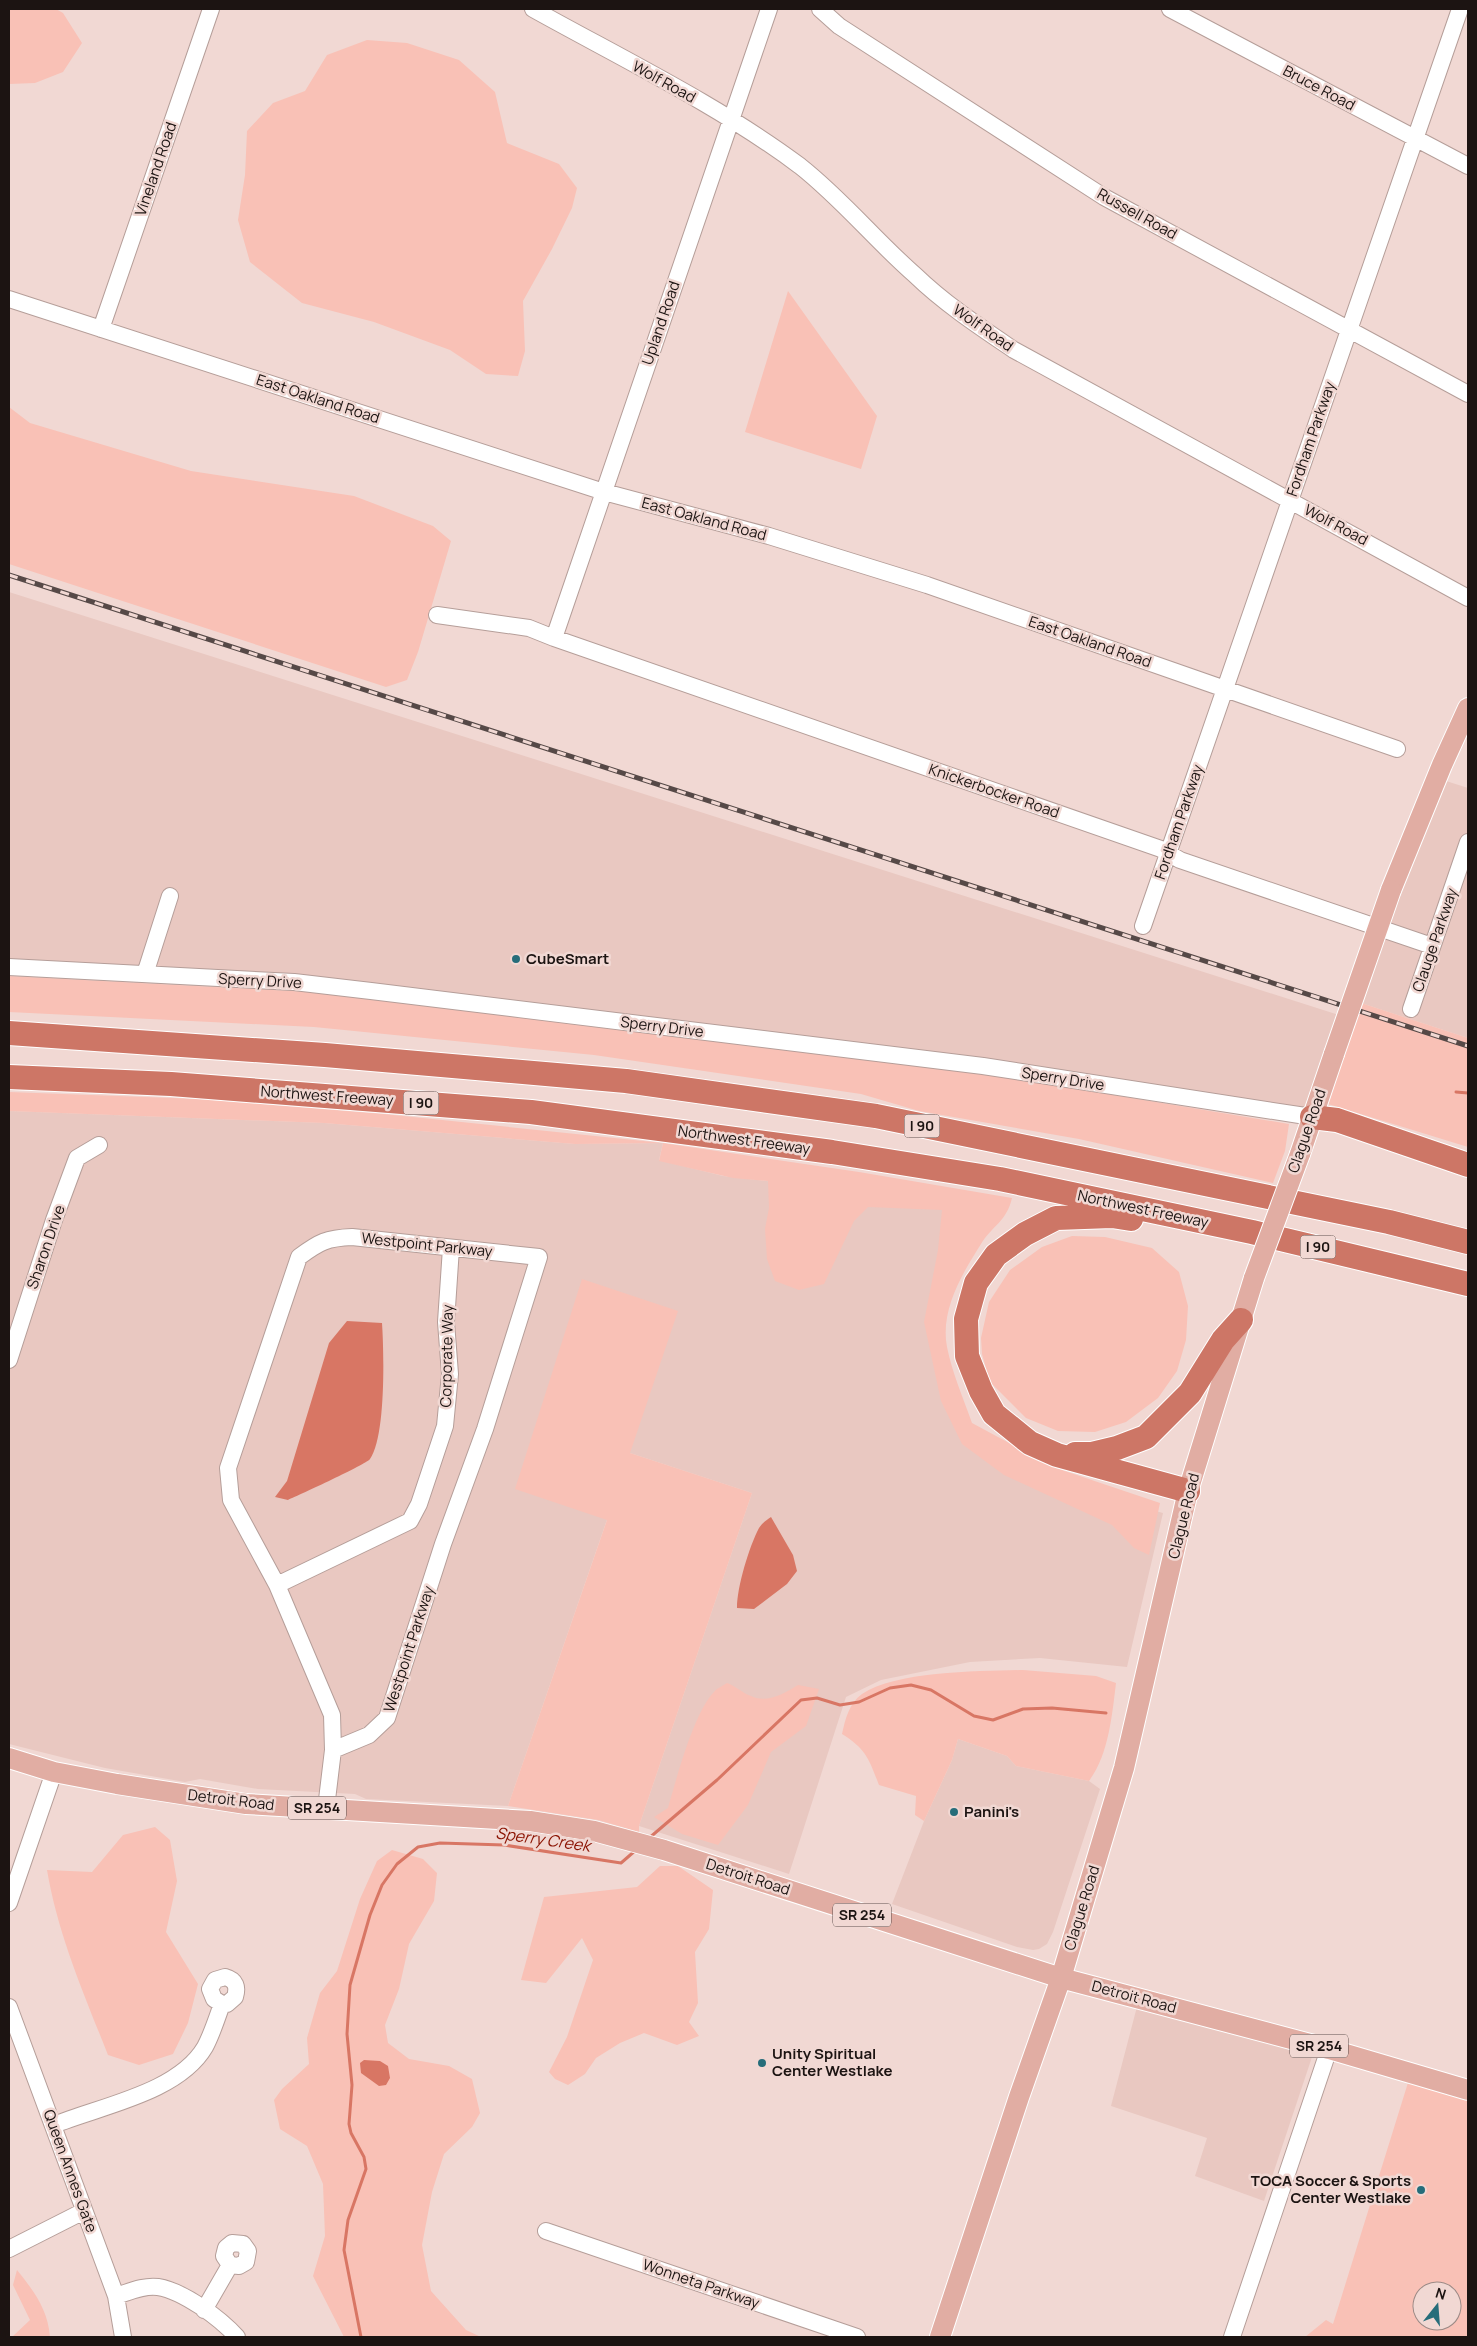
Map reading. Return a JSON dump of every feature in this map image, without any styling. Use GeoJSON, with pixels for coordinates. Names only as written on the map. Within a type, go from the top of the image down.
{"type":"FeatureCollection","features":[{"type":"Feature","properties":{"kind":"highway","name":"I 90"},"geometry":{"type":"LineString","coordinates":[[9,1034],[325,1054],[626,1081],[876,1116],[1389,1222],[1468,1242]]}},
{"type":"Feature","properties":{"kind":"highway","name":"Northwest Freeway"},"geometry":{"type":"LineString","coordinates":[[9,1077],[171,1084],[530,1112],[832,1152],[980,1176],[1239,1229],[1468,1284]]}},
{"type":"Feature","properties":{"kind":"highway"},"geometry":{"type":"LineString","coordinates":[[1312,1117],[1337,1120],[1468,1165]]}},
{"type":"Feature","properties":{"kind":"highway"},"geometry":{"type":"LineString","coordinates":[[1188,1492],[1057,1455],[1030,1443],[994,1414],[981,1391],[967,1356],[966,1319],[976,1283],[996,1256],[1025,1234],[1056,1218],[1112,1216],[1181,1228],[1239,1229]]}},
{"type":"Feature","properties":{"kind":"highway"},"geometry":{"type":"LineString","coordinates":[[1057,1455],[1092,1454],[1117,1448],[1146,1437],[1190,1393],[1223,1340],[1241,1320]]}},
{"type":"Feature","properties":{"kind":"main road","name":"Clague Road"},"geometry":{"type":"LineString","coordinates":[[940,2337],[1019,2097],[1061,1978],[1124,1768],[1188,1492],[1254,1278],[1300,1154],[1391,890],[1442,764],[1468,708]]}},
{"type":"Feature","properties":{"kind":"main road","name":"Detroit Road"},"geometry":{"type":"LineString","coordinates":[[9,1758],[54,1772],[246,1804],[530,1821],[594,1831],[664,1850],[1061,1978],[1329,2049],[1468,2090]]}},
{"type":"Feature","properties":{"kind":"street","name":"Vineland Road"},"geometry":{"type":"LineString","coordinates":[[100,329],[211,9]]}},
{"type":"Feature","properties":{"kind":"street","name":"Wolf Road"},"geometry":{"type":"LineString","coordinates":[[533,9],[731,120],[800,166],[853,212],[914,275],[978,326],[1014,350],[1468,598]]}},
{"type":"Feature","properties":{"kind":"street","name":"Upland Road"},"geometry":{"type":"LineString","coordinates":[[554,638],[769,9]]}},
{"type":"Feature","properties":{"kind":"street","name":"Russell Road"},"geometry":{"type":"LineString","coordinates":[[820,9],[847,31],[1104,197],[1468,394]]}},
{"type":"Feature","properties":{"kind":"street","name":"Bruce Road"},"geometry":{"type":"LineString","coordinates":[[1170,9],[1468,166]]}},
{"type":"Feature","properties":{"kind":"street","name":"Fordham Parkway"},"geometry":{"type":"LineString","coordinates":[[1143,926],[1460,9]]}},
{"type":"Feature","properties":{"kind":"street","name":"East Oakland Road"},"geometry":{"type":"LineString","coordinates":[[9,299],[604,492],[769,536],[927,585],[1397,749]]}},
{"type":"Feature","properties":{"kind":"street","name":"Knickerbocker Road"},"geometry":{"type":"LineString","coordinates":[[437,615],[529,628],[1161,849],[1169,854],[1326,912],[1432,946]]}},
{"type":"Feature","properties":{"kind":"street","name":"Clauge Parkway"},"geometry":{"type":"LineString","coordinates":[[1411,1009],[1468,842]]}},
{"type":"Feature","properties":{"kind":"street"},"geometry":{"type":"LineString","coordinates":[[145,974],[170,896]]}},
{"type":"Feature","properties":{"kind":"street","name":"Sperry Drive"},"geometry":{"type":"LineString","coordinates":[[9,967],[294,982],[371,990],[983,1066],[1312,1117]]}},
{"type":"Feature","properties":{"kind":"street","name":"Sharon Drive"},"geometry":{"type":"LineString","coordinates":[[9,1360],[54,1220],[77,1158],[99,1145]]}},
{"type":"Feature","properties":{"kind":"street","name":"Westpoint Parkway"},"geometry":{"type":"LineString","coordinates":[[326,1808],[333,1750],[332,1715],[277,1585],[231,1500],[228,1468],[299,1257],[316,1244],[332,1238],[352,1237],[538,1257],[485,1429],[442,1544],[387,1718],[369,1735],[333,1750]]}},
{"type":"Feature","properties":{"kind":"street","name":"Corporate Way"},"geometry":{"type":"LineString","coordinates":[[277,1585],[410,1521],[419,1504],[446,1426],[450,1374],[446,1322],[451,1248]]}},
{"type":"Feature","properties":{"kind":"street"},"geometry":{"type":"LineString","coordinates":[[9,1903],[54,1772]]}},
{"type":"Feature","properties":{"kind":"street"},"geometry":{"type":"LineString","coordinates":[[54,2125],[154,2088],[184,2071],[204,2048],[222,2004]]}},
{"type":"Feature","properties":{"kind":"street","name":"Queen Annes Gate"},"geometry":{"type":"LineString","coordinates":[[9,2007],[12,2030],[54,2125],[116,2296],[123,2337]]}},
{"type":"Feature","properties":{"kind":"street"},"geometry":{"type":"LineString","coordinates":[[1232,2337],[1329,2049]]}},
{"type":"Feature","properties":{"kind":"street"},"geometry":{"type":"LineString","coordinates":[[9,2249],[84,2211]]}},
{"type":"Feature","properties":{"kind":"street","name":"Wonneta Parkway"},"geometry":{"type":"LineString","coordinates":[[546,2231],[857,2337]]}},
{"type":"Feature","properties":{"kind":"street"},"geometry":{"type":"LineString","coordinates":[[204,2310],[230,2265]]}},
{"type":"Feature","properties":{"kind":"street"},"geometry":{"type":"LineString","coordinates":[[116,2296],[144,2288],[156,2287],[168,2290],[223,2322],[237,2337]]}},
{"type":"Feature","properties":{"kind":"shaded area"},"geometry":{"type":"Polygon","coordinates":[[[9,9],[56,9],[63,13],[82,43],[63,72],[35,83],[9,84],[9,9]]]}},
{"type":"Feature","properties":{"kind":"shaded area"},"geometry":{"type":"Polygon","coordinates":[[[367,40],[407,43],[459,60],[495,92],[507,143],[559,164],[577,188],[572,208],[523,301],[525,351],[518,376],[486,374],[450,350],[374,322],[302,303],[250,262],[238,220],[245,175],[247,131],[273,103],[305,91],[327,55],[367,40]]]}},
{"type":"Feature","properties":{"kind":"shaded area"},"geometry":{"type":"Polygon","coordinates":[[[788,291],[877,416],[861,469],[745,432],[788,291]]]}},
{"type":"Feature","properties":{"kind":"shaded area"},"geometry":{"type":"Polygon","coordinates":[[[9,407],[30,423],[191,471],[354,496],[433,526],[451,541],[418,652],[407,680],[386,687],[9,564],[9,407]]]}},
{"type":"Feature","properties":{"kind":"shaded area"},"geometry":{"type":"Polygon","coordinates":[[[9,592],[1342,1016],[1309,1114],[310,992],[9,976],[9,592]]]}},
{"type":"Feature","properties":{"kind":"shaded area"},"geometry":{"type":"Polygon","coordinates":[[[1443,780],[1468,788],[1468,1038],[1358,1002],[1443,780]]]}},
{"type":"Feature","properties":{"kind":"shaded area"},"geometry":{"type":"Polygon","coordinates":[[[9,976],[310,992],[975,1072],[1289,1124],[1285,1151],[1273,1183],[1079,1139],[919,1111],[861,1094],[594,1055],[314,1027],[9,1012],[9,976]]]}},
{"type":"Feature","properties":{"kind":"shaded area"},"geometry":{"type":"Polygon","coordinates":[[[1358,1002],[1468,1038],[1468,1147],[1328,1104],[1358,1002]]]}},
{"type":"Feature","properties":{"kind":"shaded area"},"geometry":{"type":"Polygon","coordinates":[[[9,1092],[200,1099],[384,1114],[663,1143],[575,1144],[324,1123],[9,1111],[9,1092]]]}},
{"type":"Feature","properties":{"kind":"shaded area"},"geometry":{"type":"Polygon","coordinates":[[[9,1111],[324,1123],[575,1144],[663,1143],[659,1160],[723,1176],[965,1204],[936,1302],[957,1418],[1053,1483],[1163,1513],[1127,1667],[1040,1658],[970,1662],[881,1680],[846,1697],[789,1874],[639,1826],[752,1493],[630,1453],[508,1806],[366,1799],[355,1794],[258,1789],[200,1779],[185,1782],[105,1768],[9,1744],[9,1111]]]}},
{"type":"Feature","properties":{"kind":"shaded area"},"geometry":{"type":"Polygon","coordinates":[[[663,1143],[859,1172],[1012,1198],[1007,1212],[985,1238],[960,1280],[954,1293],[947,1320],[946,1333],[949,1356],[972,1423],[1056,1468],[1160,1503],[1149,1555],[1134,1548],[1112,1525],[1004,1475],[962,1444],[941,1401],[924,1322],[938,1250],[942,1210],[868,1207],[854,1221],[824,1284],[799,1290],[775,1281],[767,1259],[765,1229],[769,1208],[768,1181],[733,1178],[659,1161],[663,1143]]]}},
{"type":"Feature","properties":{"kind":"shaded area"},"geometry":{"type":"Polygon","coordinates":[[[1072,1236],[1105,1237],[1152,1248],[1179,1272],[1188,1306],[1186,1340],[1177,1371],[1158,1398],[1126,1422],[1095,1432],[1058,1431],[1026,1418],[990,1382],[982,1354],[981,1338],[989,1302],[1010,1270],[1042,1247],[1072,1236]]]}},
{"type":"Feature","properties":{"kind":"shaded area"},"geometry":{"type":"Polygon","coordinates":[[[582,1279],[678,1311],[630,1453],[752,1493],[639,1826],[639,1832],[598,1820],[508,1806],[607,1520],[515,1489],[582,1279]]]}},
{"type":"Feature","properties":{"kind":"shaded area"},"geometry":{"type":"Polygon","coordinates":[[[347,1321],[382,1323],[383,1394],[379,1433],[375,1448],[370,1459],[345,1473],[288,1500],[275,1497],[287,1481],[329,1343],[347,1321]]]}},
{"type":"Feature","properties":{"kind":"shaded area"},"geometry":{"type":"Polygon","coordinates":[[[771,1517],[793,1555],[797,1571],[787,1584],[754,1609],[737,1608],[741,1578],[751,1546],[760,1526],[771,1517]]]}},
{"type":"Feature","properties":{"kind":"shaded area"},"geometry":{"type":"Polygon","coordinates":[[[1023,1670],[1096,1676],[1116,1683],[1111,1721],[1105,1747],[1096,1770],[1089,1781],[1016,1766],[1007,1756],[958,1739],[952,1760],[924,1821],[915,1815],[916,1796],[879,1785],[866,1755],[850,1739],[842,1734],[846,1718],[854,1702],[862,1694],[877,1686],[939,1674],[1023,1670]]]}},
{"type":"Feature","properties":{"kind":"shaded area"},"geometry":{"type":"Polygon","coordinates":[[[727,1683],[748,1695],[763,1699],[776,1696],[798,1685],[819,1689],[806,1726],[771,1752],[748,1805],[718,1845],[682,1834],[654,1817],[668,1808],[686,1747],[707,1702],[718,1688],[727,1683]]]}},
{"type":"Feature","properties":{"kind":"shaded area"},"geometry":{"type":"Polygon","coordinates":[[[958,1739],[1007,1756],[1016,1766],[1089,1781],[1100,1789],[1053,1932],[1047,1944],[1039,1949],[1033,1950],[1017,1947],[892,1904],[924,1821],[952,1760],[958,1739]]]}},
{"type":"Feature","properties":{"kind":"shaded area"},"geometry":{"type":"Polygon","coordinates":[[[155,1827],[170,1840],[177,1881],[166,1932],[198,1984],[188,2023],[173,2054],[139,2065],[108,2055],[65,1941],[47,1870],[92,1872],[123,1835],[155,1827]]]}},
{"type":"Feature","properties":{"kind":"shaded area"},"geometry":{"type":"Polygon","coordinates":[[[392,1850],[423,1859],[437,1873],[434,1901],[409,1944],[399,1989],[385,2025],[388,2043],[409,2059],[449,2066],[472,2079],[480,2113],[472,2127],[444,2154],[432,2192],[422,2245],[431,2291],[466,2330],[481,2337],[344,2337],[313,2276],[325,2236],[323,2184],[307,2146],[280,2129],[274,2100],[282,2089],[309,2064],[307,2038],[320,1993],[337,1971],[360,1899],[377,1861],[392,1850]]]}},
{"type":"Feature","properties":{"kind":"shaded area"},"geometry":{"type":"Polygon","coordinates":[[[660,1866],[678,1866],[713,1890],[709,1929],[695,1952],[698,2003],[689,2022],[699,2036],[677,2045],[644,2033],[620,2043],[596,2058],[585,2074],[568,2085],[555,2079],[549,2072],[567,2037],[593,1960],[582,1938],[546,1983],[521,1980],[544,1897],[637,1887],[660,1866]]]}},
{"type":"Feature","properties":{"kind":"shaded area"},"geometry":{"type":"Polygon","coordinates":[[[1139,1999],[1316,2045],[1264,2201],[1195,2176],[1207,2138],[1111,2106],[1139,1999]]]}},
{"type":"Feature","properties":{"kind":"shaded area"},"geometry":{"type":"Polygon","coordinates":[[[364,2060],[380,2061],[388,2066],[390,2078],[386,2085],[379,2086],[361,2073],[360,2063],[364,2060]]]}},
{"type":"Feature","properties":{"kind":"shaded area","name":"TOCA Soccer & Sports Center Westlake"},"geometry":{"type":"Polygon","coordinates":[[[1411,2073],[1468,2090],[1468,2337],[1305,2337],[1326,2320],[1333,2324],[1411,2073]]]}},
{"type":"Feature","properties":{"kind":"shaded area"},"geometry":{"type":"Polygon","coordinates":[[[17,2270],[43,2309],[50,2337],[12,2337],[30,2320],[13,2285],[17,2270]]]}},
{"type":"Feature","properties":{"kind":"waterway"},"geometry":{"type":"LineString","coordinates":[[1456,1092],[1468,1093]]}},
{"type":"Feature","properties":{"kind":"waterway","name":"Sperry Creek"},"geometry":{"type":"LineString","coordinates":[[648,1839],[717,1780],[801,1700],[817,1698],[840,1705],[859,1702],[890,1688],[911,1685],[931,1690],[974,1716],[993,1720],[1023,1709],[1052,1708],[1106,1713]]}},
{"type":"Feature","properties":{"kind":"waterway","name":"Sperry Creek"},"geometry":{"type":"LineString","coordinates":[[361,2337],[344,2250],[348,2220],[366,2169],[364,2157],[351,2133],[349,2124],[352,2085],[347,2034],[350,1985],[370,1915],[382,1885],[397,1864],[418,1847],[440,1843],[504,1845],[621,1863],[636,1850]]}},
{"type":"Feature","properties":{"kind":"railway"},"geometry":{"type":"LineString","coordinates":[[9,575],[1468,1046]]}},
{"type":"Feature","properties":{"kind":"place","name":"CubeSmart"},"geometry":{"type":"Point","coordinates":[516,959]}},
{"type":"Feature","properties":{"kind":"place","name":"Panini's"},"geometry":{"type":"Point","coordinates":[954,1812]}},
{"type":"Feature","properties":{"kind":"place","name":"Unity Spiritual Center Westlake"},"geometry":{"type":"Point","coordinates":[762,2063]}},
{"type":"Feature","properties":{"kind":"place","name":"TOCA Soccer & Sports Center Westlake"},"geometry":{"type":"Point","coordinates":[1421,2190]}}]}
